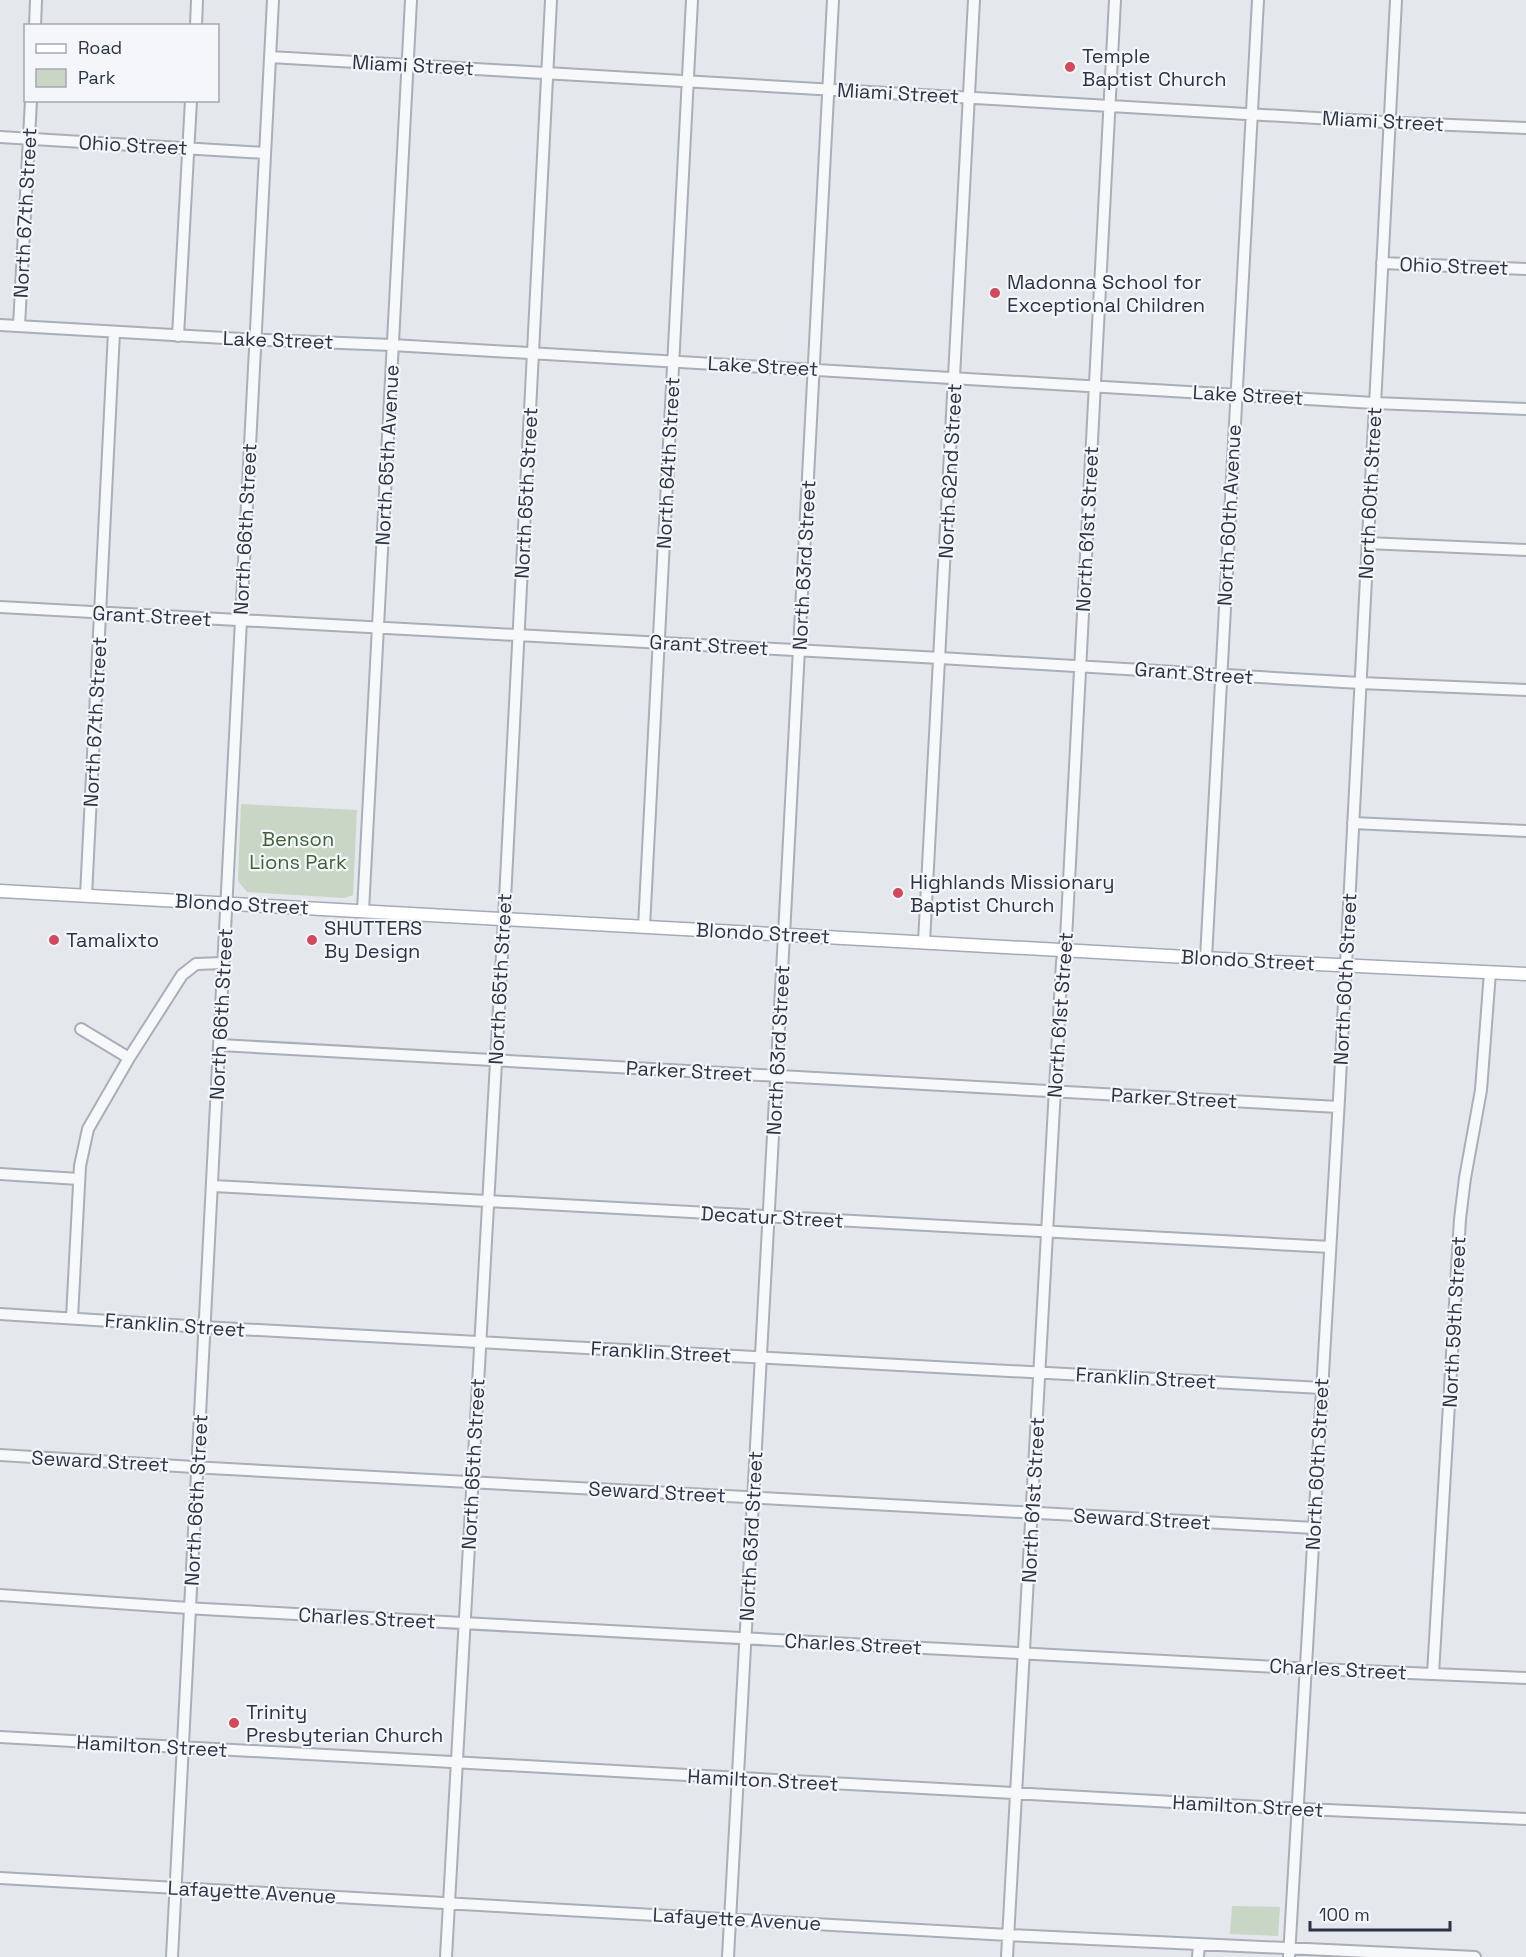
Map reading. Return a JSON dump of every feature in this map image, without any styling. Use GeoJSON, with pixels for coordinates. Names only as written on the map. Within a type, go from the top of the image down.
{"type":"FeatureCollection","features":[{"type":"Feature","properties":{"kind":"main road","name":"Blondo Street"},"geometry":{"type":"LineString","coordinates":[[0,891],[1526,974]]}},
{"type":"Feature","properties":{"kind":"street"},"geometry":{"type":"LineString","coordinates":[[35,24],[36,0]]}},
{"type":"Feature","properties":{"kind":"street"},"geometry":{"type":"LineString","coordinates":[[196,24],[197,0]]}},
{"type":"Feature","properties":{"kind":"street","name":"North 66th Street"},"geometry":{"type":"LineString","coordinates":[[172,1957],[273,0]]}},
{"type":"Feature","properties":{"kind":"street","name":"North 65th Avenue"},"geometry":{"type":"LineString","coordinates":[[363,911],[411,0]]}},
{"type":"Feature","properties":{"kind":"street","name":"North 65th Street"},"geometry":{"type":"LineString","coordinates":[[446,1957],[504,919],[551,0]]}},
{"type":"Feature","properties":{"kind":"street","name":"North 64th Street"},"geometry":{"type":"LineString","coordinates":[[644,927],[692,0]]}},
{"type":"Feature","properties":{"kind":"street","name":"North 63rd Street"},"geometry":{"type":"LineString","coordinates":[[728,1957],[833,0]]}},
{"type":"Feature","properties":{"kind":"street","name":"North 62nd Street"},"geometry":{"type":"LineString","coordinates":[[924,942],[975,0]]}},
{"type":"Feature","properties":{"kind":"street","name":"North 61st Street"},"geometry":{"type":"LineString","coordinates":[[1007,1957],[1115,0]]}},
{"type":"Feature","properties":{"kind":"street","name":"North 60th Avenue"},"geometry":{"type":"LineString","coordinates":[[1206,958],[1258,0]]}},
{"type":"Feature","properties":{"kind":"street","name":"North 60th Street"},"geometry":{"type":"LineString","coordinates":[[1289,1953],[1346,966],[1396,0]]}},
{"type":"Feature","properties":{"kind":"street","name":"Miami Street"},"geometry":{"type":"LineString","coordinates":[[270,57],[1526,128]]}},
{"type":"Feature","properties":{"kind":"street","name":"North 67th Street"},"geometry":{"type":"LineString","coordinates":[[19,326],[31,102]]}},
{"type":"Feature","properties":{"kind":"street"},"geometry":{"type":"LineString","coordinates":[[178,336],[191,102]]}},
{"type":"Feature","properties":{"kind":"street","name":"Ohio Street"},"geometry":{"type":"LineString","coordinates":[[0,137],[265,153]]}},
{"type":"Feature","properties":{"kind":"street","name":"Ohio Street"},"geometry":{"type":"LineString","coordinates":[[1382,263],[1526,269]]}},
{"type":"Feature","properties":{"kind":"street","name":"Lake Street"},"geometry":{"type":"LineString","coordinates":[[0,325],[178,336],[392,345],[1526,410]]}},
{"type":"Feature","properties":{"kind":"street","name":"North 67th Street"},"geometry":{"type":"LineString","coordinates":[[86,896],[114,332]]}},
{"type":"Feature","properties":{"kind":"street"},"geometry":{"type":"LineString","coordinates":[[1367,543],[1526,550]]}},
{"type":"Feature","properties":{"kind":"street","name":"Grant Street"},"geometry":{"type":"LineString","coordinates":[[0,607],[518,634],[1360,683],[1526,690]]}},
{"type":"Feature","properties":{"kind":"street"},"geometry":{"type":"LineString","coordinates":[[1353,823],[1526,831]]}},
{"type":"Feature","properties":{"kind":"street"},"geometry":{"type":"LineString","coordinates":[[72,1318],[79,1179],[82,1152],[88,1129],[129,1058],[182,975],[196,964],[223,963]]}},
{"type":"Feature","properties":{"kind":"street","name":"North 59th Street"},"geometry":{"type":"LineString","coordinates":[[1433,1674],[1460,1220],[1483,1072],[1490,972]]}},
{"type":"Feature","properties":{"kind":"street"},"geometry":{"type":"LineString","coordinates":[[81,1029],[129,1058]]}},
{"type":"Feature","properties":{"kind":"street","name":"Parker Street"},"geometry":{"type":"LineString","coordinates":[[220,1045],[1338,1107]]}},
{"type":"Feature","properties":{"kind":"street"},"geometry":{"type":"LineString","coordinates":[[0,1174],[79,1179]]}},
{"type":"Feature","properties":{"kind":"street","name":"Decatur Street"},"geometry":{"type":"LineString","coordinates":[[213,1186],[1330,1247]]}},
{"type":"Feature","properties":{"kind":"street","name":"Franklin Street"},"geometry":{"type":"LineString","coordinates":[[0,1314],[1322,1388]]}},
{"type":"Feature","properties":{"kind":"street","name":"Seward Street"},"geometry":{"type":"LineString","coordinates":[[0,1455],[1314,1528]]}},
{"type":"Feature","properties":{"kind":"street","name":"Charles Street"},"geometry":{"type":"LineString","coordinates":[[0,1595],[465,1623],[1526,1678]]}},
{"type":"Feature","properties":{"kind":"street","name":"Hamilton Street"},"geometry":{"type":"LineString","coordinates":[[0,1737],[1297,1809],[1526,1819]]}},
{"type":"Feature","properties":{"kind":"street","name":"Lafayette Avenue"},"geometry":{"type":"LineString","coordinates":[[0,1878],[1199,1944],[1289,1953],[1474,1957]]}},
{"type":"Feature","properties":{"kind":"street"},"geometry":{"type":"LineString","coordinates":[[1198,1957],[1199,1944]]}},
{"type":"Feature","properties":{"kind":"green space","name":"Benson Lions Park"},"geometry":{"type":"Polygon","coordinates":[[[241,804],[357,810],[353,895],[345,898],[247,892],[238,881],[241,804]]]}},
{"type":"Feature","properties":{"kind":"green space"},"geometry":{"type":"Polygon","coordinates":[[[1232,1906],[1280,1907],[1278,1936],[1230,1934],[1232,1906]]]}},
{"type":"Feature","properties":{"kind":"place","name":"Temple Baptist Church"},"geometry":{"type":"Point","coordinates":[1070,67]}},
{"type":"Feature","properties":{"kind":"place","name":"Madonna School for Exceptional Children"},"geometry":{"type":"Point","coordinates":[995,293]}},
{"type":"Feature","properties":{"kind":"place","name":"Highlands Missionary Baptist Church"},"geometry":{"type":"Point","coordinates":[898,893]}},
{"type":"Feature","properties":{"kind":"place","name":"Tamalixto"},"geometry":{"type":"Point","coordinates":[54,940]}},
{"type":"Feature","properties":{"kind":"place","name":"SHUTTERS By Design"},"geometry":{"type":"Point","coordinates":[312,940]}},
{"type":"Feature","properties":{"kind":"place","name":"Trinity Presbyterian Church"},"geometry":{"type":"Point","coordinates":[234,1723]}}]}
